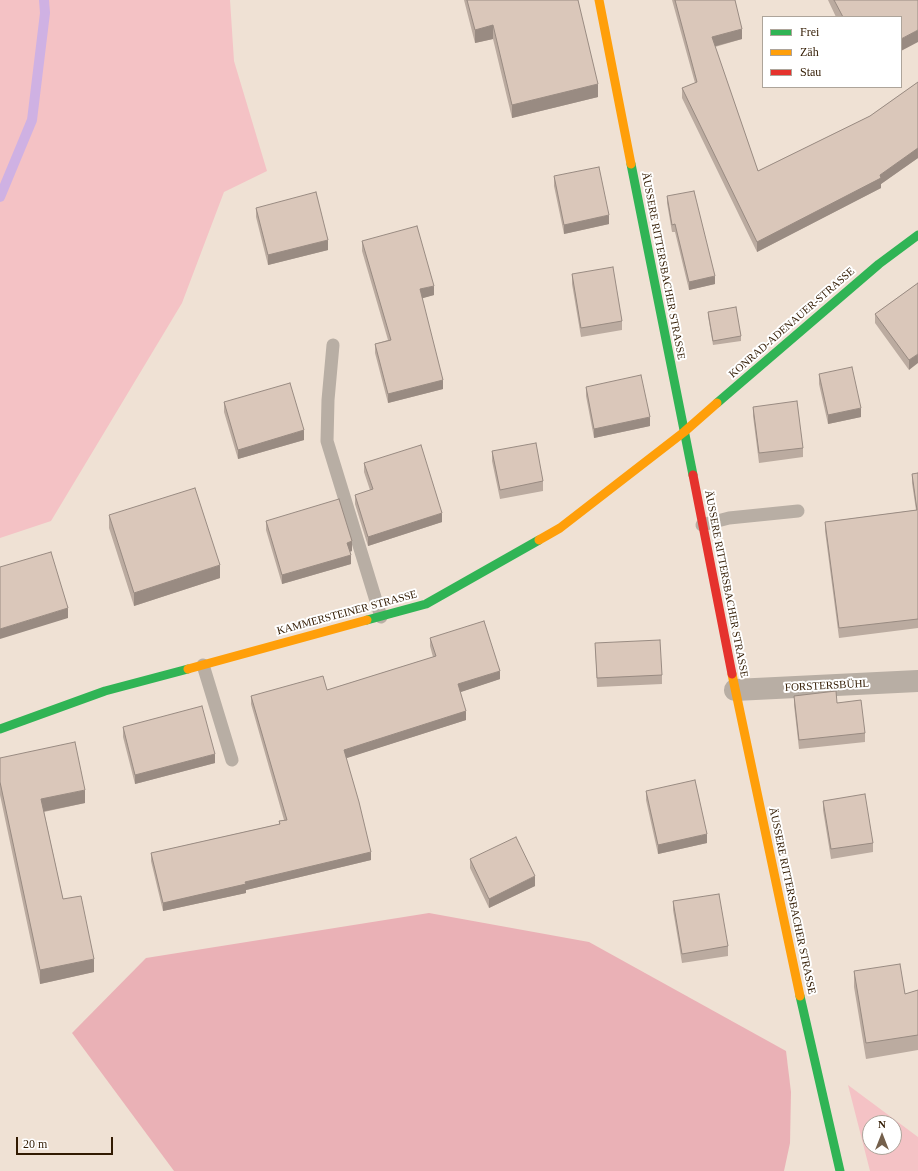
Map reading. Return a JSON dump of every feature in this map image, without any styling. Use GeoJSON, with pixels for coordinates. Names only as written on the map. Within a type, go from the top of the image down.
{"type":"FeatureCollection","features":[{"type":"Feature","properties":{"kind":"main road","name":"ÄUSSERE RITTERSBACHER STRASSE"},"geometry":{"type":"LineString","coordinates":[[599,0],[735,690],[811,1048],[840,1171]]}},
{"type":"Feature","properties":{"kind":"main road","name":"KONRAD-ADENAUER-STRASSE"},"geometry":{"type":"LineString","coordinates":[[684,432],[879,264],[918,235]]}},
{"type":"Feature","properties":{"kind":"main road","name":"KAMMERSTEINER STRASSE"},"geometry":{"type":"LineString","coordinates":[[0,729],[105,691],[426,604],[560,528],[684,432]]}},
{"type":"Feature","properties":{"kind":"street","name":"FORSTERSBÜHL"},"geometry":{"type":"LineString","coordinates":[[735,690],[918,681]]}},
{"type":"Feature","properties":{"kind":"lane"},"geometry":{"type":"LineString","coordinates":[[333,345],[328,400],[327,441],[381,617]]}},
{"type":"Feature","properties":{"kind":"lane"},"geometry":{"type":"LineString","coordinates":[[702,525],[729,518],[798,511]]}},
{"type":"Feature","properties":{"kind":"lane"},"geometry":{"type":"LineString","coordinates":[[203,665],[232,760]]}},
{"type":"Feature","properties":{"kind":"shaded area"},"geometry":{"type":"Polygon","coordinates":[[[0,0],[230,0],[234,61],[267,171],[224,192],[182,303],[51,521],[0,538],[0,0]]]}},
{"type":"Feature","properties":{"kind":"shaded area"},"geometry":{"type":"Polygon","coordinates":[[[429,913],[589,942],[786,1051],[791,1092],[790,1143],[784,1171],[174,1171],[72,1033],[146,958],[429,913]]]}},
{"type":"Feature","properties":{"kind":"shaded area"},"geometry":{"type":"Polygon","coordinates":[[[848,1085],[888,1115],[862,1115],[862,1140],[848,1085]]]}},
{"type":"Feature","properties":{"kind":"shaded area"},"geometry":{"type":"Polygon","coordinates":[[[902,1125],[918,1137],[918,1171],[870,1171],[866,1155],[902,1155],[902,1125]]]}},
{"type":"Feature","properties":{"kind":"building"},"geometry":{"type":"Polygon","coordinates":[[[467,0],[578,0],[598,84],[512,105],[493,25],[475,30],[467,0]]]}},
{"type":"Feature","properties":{"kind":"building"},"geometry":{"type":"Polygon","coordinates":[[[675,0],[735,0],[742,29],[712,37],[758,171],[870,116],[918,82],[918,148],[880,175],[881,178],[757,242],[682,88],[697,82],[675,0]]]}},
{"type":"Feature","properties":{"kind":"building"},"geometry":{"type":"Polygon","coordinates":[[[834,0],[918,0],[918,30],[902,38],[902,16],[842,16],[834,0]]]}},
{"type":"Feature","properties":{"kind":"building"},"geometry":{"type":"Polygon","coordinates":[[[599,167],[609,215],[564,225],[554,176],[599,167]]]}},
{"type":"Feature","properties":{"kind":"building"},"geometry":{"type":"Polygon","coordinates":[[[694,191],[715,276],[689,282],[675,224],[672,225],[667,196],[694,191]]]}},
{"type":"Feature","properties":{"kind":"building"},"geometry":{"type":"Polygon","coordinates":[[[316,192],[328,240],[268,255],[256,208],[316,192]]]}},
{"type":"Feature","properties":{"kind":"building"},"geometry":{"type":"Polygon","coordinates":[[[417,226],[434,286],[420,289],[443,380],[388,394],[375,344],[391,340],[362,241],[417,226]]]}},
{"type":"Feature","properties":{"kind":"building"},"geometry":{"type":"Polygon","coordinates":[[[613,267],[622,321],[581,328],[572,274],[613,267]]]}},
{"type":"Feature","properties":{"kind":"building"},"geometry":{"type":"Polygon","coordinates":[[[918,283],[918,354],[909,360],[875,314],[918,283]]]}},
{"type":"Feature","properties":{"kind":"building"},"geometry":{"type":"Polygon","coordinates":[[[736,307],[741,336],[713,341],[708,312],[736,307]]]}},
{"type":"Feature","properties":{"kind":"building"},"geometry":{"type":"Polygon","coordinates":[[[852,367],[861,408],[828,415],[819,374],[852,367]]]}},
{"type":"Feature","properties":{"kind":"building"},"geometry":{"type":"Polygon","coordinates":[[[641,375],[650,417],[594,429],[586,387],[641,375]]]}},
{"type":"Feature","properties":{"kind":"building"},"geometry":{"type":"Polygon","coordinates":[[[290,383],[304,430],[238,450],[224,402],[290,383]]]}},
{"type":"Feature","properties":{"kind":"building"},"geometry":{"type":"Polygon","coordinates":[[[797,401],[803,448],[759,453],[753,407],[797,401]]]}},
{"type":"Feature","properties":{"kind":"building"},"geometry":{"type":"Polygon","coordinates":[[[536,443],[543,481],[500,490],[492,451],[536,443]]]}},
{"type":"Feature","properties":{"kind":"building"},"geometry":{"type":"Polygon","coordinates":[[[421,445],[442,513],[368,537],[355,495],[373,489],[364,463],[421,445]]]}},
{"type":"Feature","properties":{"kind":"building"},"geometry":{"type":"Polygon","coordinates":[[[918,473],[918,619],[839,628],[825,522],[917,510],[912,474],[918,473]]]}},
{"type":"Feature","properties":{"kind":"building"},"geometry":{"type":"Polygon","coordinates":[[[195,488],[220,565],[134,593],[109,515],[195,488]]]}},
{"type":"Feature","properties":{"kind":"building"},"geometry":{"type":"Polygon","coordinates":[[[339,499],[352,541],[347,543],[351,555],[282,575],[266,521],[339,499]]]}},
{"type":"Feature","properties":{"kind":"building"},"geometry":{"type":"Polygon","coordinates":[[[51,552],[68,608],[0,629],[0,567],[51,552]]]}},
{"type":"Feature","properties":{"kind":"building"},"geometry":{"type":"Polygon","coordinates":[[[484,621],[500,671],[458,684],[466,711],[344,750],[371,852],[245,882],[246,884],[163,903],[151,853],[280,824],[279,821],[287,820],[251,696],[323,676],[327,690],[436,656],[430,638],[484,621]]]}},
{"type":"Feature","properties":{"kind":"building"},"geometry":{"type":"Polygon","coordinates":[[[660,640],[662,675],[597,678],[595,643],[660,640]]]}},
{"type":"Feature","properties":{"kind":"building"},"geometry":{"type":"Polygon","coordinates":[[[836,691],[837,703],[861,700],[865,733],[799,740],[794,696],[836,691]]]}},
{"type":"Feature","properties":{"kind":"building"},"geometry":{"type":"Polygon","coordinates":[[[202,706],[215,754],[135,775],[123,727],[202,706]]]}},
{"type":"Feature","properties":{"kind":"building"},"geometry":{"type":"Polygon","coordinates":[[[75,742],[85,790],[41,799],[63,899],[81,896],[94,959],[40,970],[0,782],[0,758],[75,742]]]}},
{"type":"Feature","properties":{"kind":"building"},"geometry":{"type":"Polygon","coordinates":[[[695,780],[707,834],[658,845],[646,791],[695,780]]]}},
{"type":"Feature","properties":{"kind":"building"},"geometry":{"type":"Polygon","coordinates":[[[865,794],[873,843],[831,849],[823,801],[865,794]]]}},
{"type":"Feature","properties":{"kind":"building"},"geometry":{"type":"Polygon","coordinates":[[[516,837],[535,876],[489,899],[470,859],[516,837]]]}},
{"type":"Feature","properties":{"kind":"building"},"geometry":{"type":"Polygon","coordinates":[[[719,894],[728,946],[682,954],[673,901],[719,894]]]}},
{"type":"Feature","properties":{"kind":"building"},"geometry":{"type":"Polygon","coordinates":[[[900,964],[905,994],[918,990],[918,1035],[866,1043],[854,971],[900,964]]]}},
{"type":"Feature","properties":{"kind":"waterway"},"geometry":{"type":"LineString","coordinates":[[0,197],[32,120],[45,13],[44,0]]}},
{"type":"Feature","properties":{"kind":"traffic: fast"},"geometry":{"type":"LineString","coordinates":[[631,164],[693,475]]}},
{"type":"Feature","properties":{"kind":"traffic: fast"},"geometry":{"type":"LineString","coordinates":[[717,403],[879,264],[918,235]]}},
{"type":"Feature","properties":{"kind":"traffic: fast"},"geometry":{"type":"LineString","coordinates":[[367,620],[426,604],[539,540]]}},
{"type":"Feature","properties":{"kind":"traffic: fast"},"geometry":{"type":"LineString","coordinates":[[0,729],[105,691],[188,669]]}},
{"type":"Feature","properties":{"kind":"traffic: fast"},"geometry":{"type":"LineString","coordinates":[[800,996],[840,1171]]}},
{"type":"Feature","properties":{"kind":"traffic: slow"},"geometry":{"type":"LineString","coordinates":[[599,0],[631,164]]}},
{"type":"Feature","properties":{"kind":"traffic: slow"},"geometry":{"type":"LineString","coordinates":[[539,540],[560,528],[684,432],[717,403]]}},
{"type":"Feature","properties":{"kind":"traffic: slow"},"geometry":{"type":"LineString","coordinates":[[188,669],[367,620]]}},
{"type":"Feature","properties":{"kind":"traffic: slow"},"geometry":{"type":"LineString","coordinates":[[732,674],[800,996]]}},
{"type":"Feature","properties":{"kind":"traffic: jam"},"geometry":{"type":"LineString","coordinates":[[693,475],[732,674]]}}]}
